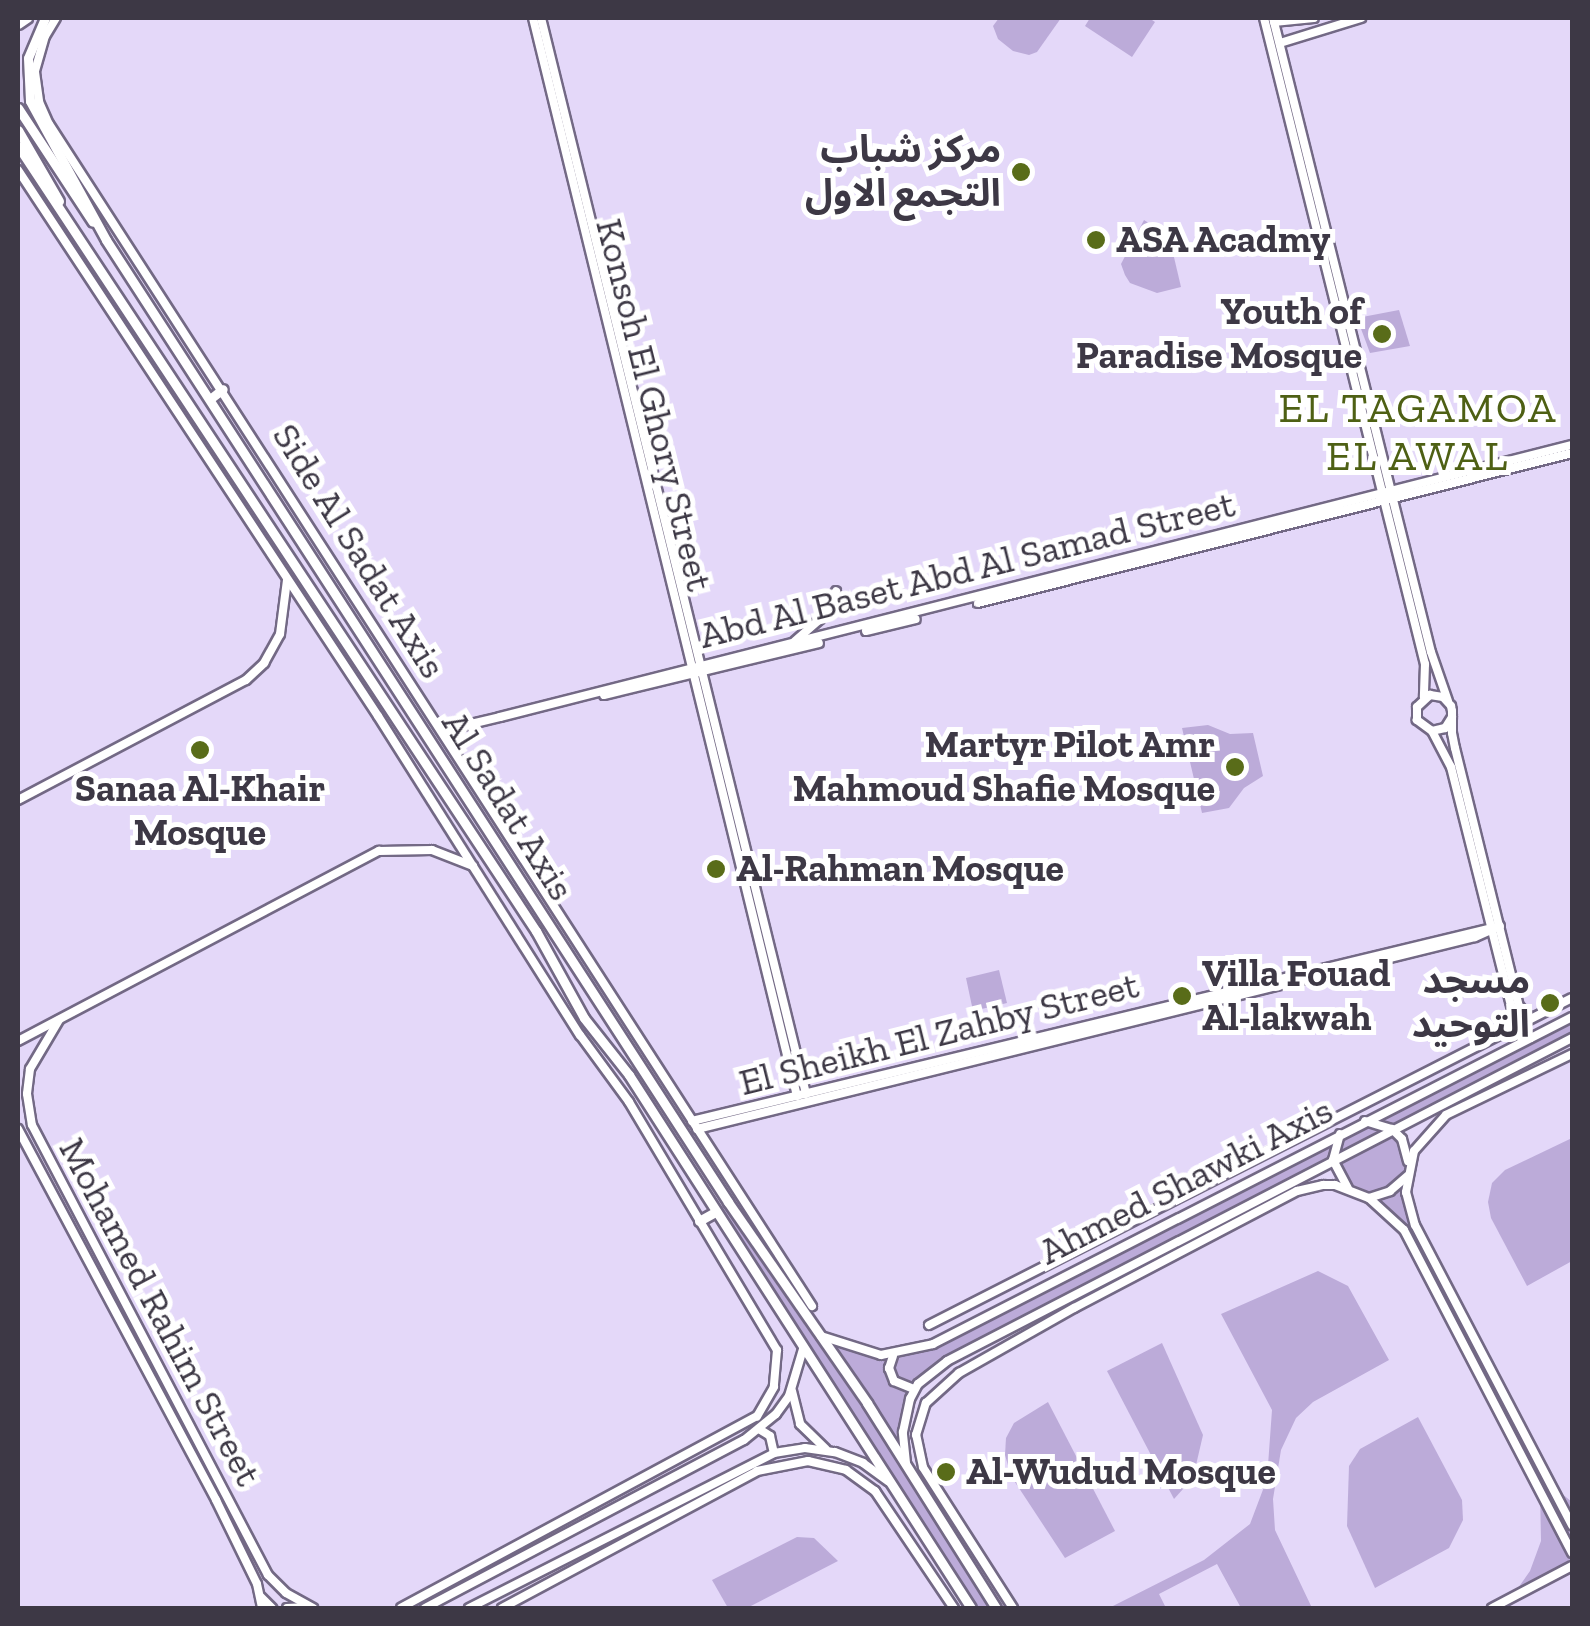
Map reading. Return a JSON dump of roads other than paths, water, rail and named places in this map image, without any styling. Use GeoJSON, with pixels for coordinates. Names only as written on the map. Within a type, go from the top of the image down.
{"type":"FeatureCollection","features":[{"type":"Feature","properties":{"kind":"main road"},"geometry":{"type":"LineString","coordinates":[[18,24],[27,18]]}},
{"type":"Feature","properties":{"kind":"main road"},"geometry":{"type":"LineString","coordinates":[[26,75],[32,42],[46,18]]}},
{"type":"Feature","properties":{"kind":"main road"},"geometry":{"type":"LineString","coordinates":[[18,65],[26,75]]}},
{"type":"Feature","properties":{"kind":"main road","name":"Al Sadat Axis"},"geometry":{"type":"LineString","coordinates":[[26,75],[36,118],[78,184],[106,240],[736,1215],[868,1402],[996,1608]]}},
{"type":"Feature","properties":{"kind":"main road"},"geometry":{"type":"LineString","coordinates":[[18,108],[106,240]]}},
{"type":"Feature","properties":{"kind":"main road"},"geometry":{"type":"LineString","coordinates":[[18,130],[73,226]]}},
{"type":"Feature","properties":{"kind":"main road","name":"Al Sadat Axis"},"geometry":{"type":"LineString","coordinates":[[18,146],[536,931],[590,1028],[629,1075],[972,1608]]}},
{"type":"Feature","properties":{"kind":"main road"},"geometry":{"type":"LineString","coordinates":[[210,398],[224,389]]}},
{"type":"Feature","properties":{"kind":"main road"},"geometry":{"type":"LineString","coordinates":[[224,481],[236,473]]}},
{"type":"Feature","properties":{"kind":"main road"},"geometry":{"type":"LineString","coordinates":[[301,540],[314,532]]}},
{"type":"Feature","properties":{"kind":"main road"},"geometry":{"type":"LineString","coordinates":[[378,716],[390,708]]}},
{"type":"Feature","properties":{"kind":"main road"},"geometry":{"type":"LineString","coordinates":[[444,760],[455,754]]}},
{"type":"Feature","properties":{"kind":"main road"},"geometry":{"type":"LineString","coordinates":[[580,1009],[592,1004],[594,991]]}},
{"type":"Feature","properties":{"kind":"main road"},"geometry":{"type":"LineString","coordinates":[[590,1028],[596,1016],[608,1012]]}},
{"type":"Feature","properties":{"kind":"main road"},"geometry":{"type":"LineString","coordinates":[[736,1215],[748,1208]]}},
{"type":"Feature","properties":{"kind":"main road"},"geometry":{"type":"LineString","coordinates":[[699,1221],[715,1212]]}},
{"type":"Feature","properties":{"kind":"street","name":"Side Al Sadat Axis"},"geometry":{"type":"LineString","coordinates":[[56,18],[37,60],[36,88],[44,113],[812,1306]]}},
{"type":"Feature","properties":{"kind":"street","name":"Konsoh El Ghory Street"},"geometry":{"type":"LineString","coordinates":[[533,18],[802,1095]]}},
{"type":"Feature","properties":{"kind":"street","name":"Konsoh El Ghory Street"},"geometry":{"type":"LineString","coordinates":[[541,18],[630,402]]}},
{"type":"Feature","properties":{"kind":"street"},"geometry":{"type":"LineString","coordinates":[[1264,18],[1387,495],[1425,664],[1424,697],[1416,714],[1421,725],[1432,731],[1451,767],[1494,928],[1520,1010],[1530,1018]]}},
{"type":"Feature","properties":{"kind":"street"},"geometry":{"type":"LineString","coordinates":[[1293,120],[1274,20],[1314,18]]}},
{"type":"Feature","properties":{"kind":"street"},"geometry":{"type":"LineString","coordinates":[[1280,43],[1362,18]]}},
{"type":"Feature","properties":{"kind":"street","name":"Side Al Sadat Axis"},"geometry":{"type":"LineString","coordinates":[[18,170],[378,716],[580,1035],[629,1102],[777,1350],[774,1387],[757,1416],[401,1608]]}},
{"type":"Feature","properties":{"kind":"street","name":"Abd Al Baset Abd Al Samad Street"},"geometry":{"type":"LineString","coordinates":[[434,719],[446,727],[460,727],[1572,445]]}},
{"type":"Feature","properties":{"kind":"street","name":"Abd Al Baset Abd Al Samad Street"},"geometry":{"type":"LineString","coordinates":[[445,736],[792,644],[1387,495],[1572,453]]}},
{"type":"Feature","properties":{"kind":"street"},"geometry":{"type":"LineString","coordinates":[[1387,495],[1452,716],[1455,748],[1513,1014],[1509,1029]]}},
{"type":"Feature","properties":{"kind":"street"},"geometry":{"type":"LineString","coordinates":[[18,800],[246,680],[264,663],[280,634],[288,580]]}},
{"type":"Feature","properties":{"kind":"street"},"geometry":{"type":"LineString","coordinates":[[792,644],[820,620],[836,591]]}},
{"type":"Feature","properties":{"kind":"street"},"geometry":{"type":"LineString","coordinates":[[1424,697],[1437,695],[1448,701]]}},
{"type":"Feature","properties":{"kind":"street"},"geometry":{"type":"LineString","coordinates":[[1432,731],[1445,728],[1452,716]]}},
{"type":"Feature","properties":{"kind":"street"},"geometry":{"type":"LineString","coordinates":[[18,1041],[379,851],[393,847],[432,850],[476,869]]}},
{"type":"Feature","properties":{"kind":"street","name":"El Sheikh El Zahby Street"},"geometry":{"type":"LineString","coordinates":[[695,1125],[802,1095],[1494,928]]}},
{"type":"Feature","properties":{"kind":"street","name":"El Sheikh El Zahby Street"},"geometry":{"type":"LineString","coordinates":[[695,1125],[1494,928]]}},
{"type":"Feature","properties":{"kind":"street"},"geometry":{"type":"LineString","coordinates":[[929,1325],[1572,998]]}},
{"type":"Feature","properties":{"kind":"street"},"geometry":{"type":"LineString","coordinates":[[1548,1010],[1556,1025]]}},
{"type":"Feature","properties":{"kind":"street","name":"Ahmed Shawki Axis"},"geometry":{"type":"LineString","coordinates":[[893,1356],[933,1344],[1355,1124],[1572,1017]]}},
{"type":"Feature","properties":{"kind":"street"},"geometry":{"type":"LineString","coordinates":[[18,1075],[27,1080],[44,1038],[58,1020]]}},
{"type":"Feature","properties":{"kind":"street","name":"Ahmed Shawki Axis"},"geometry":{"type":"LineString","coordinates":[[914,1390],[938,1367],[966,1350],[1572,1038]]}},
{"type":"Feature","properties":{"kind":"street"},"geometry":{"type":"LineString","coordinates":[[1572,1054],[1446,1115],[1410,1162],[1407,1176],[1409,1208],[1424,1244],[1572,1525]]}},
{"type":"Feature","properties":{"kind":"street","name":"Mohamed Rahim Street"},"geometry":{"type":"LineString","coordinates":[[27,1080],[29,1110],[38,1140],[117,1288],[260,1596],[262,1608]]}},
{"type":"Feature","properties":{"kind":"street"},"geometry":{"type":"LineString","coordinates":[[1355,1124],[1374,1121],[1392,1129],[1402,1139],[1410,1162]]}},
{"type":"Feature","properties":{"kind":"street","name":"Mohamed Rahim Street"},"geometry":{"type":"LineString","coordinates":[[18,1129],[106,1293],[279,1588],[312,1608]]}},
{"type":"Feature","properties":{"kind":"street"},"geometry":{"type":"LineString","coordinates":[[1344,1131],[1335,1142],[1333,1160],[1348,1189]]}},
{"type":"Feature","properties":{"kind":"street"},"geometry":{"type":"LineString","coordinates":[[1368,1198],[1390,1192],[1407,1176]]}},
{"type":"Feature","properties":{"kind":"street"},"geometry":{"type":"LineString","coordinates":[[1013,1608],[922,1467],[916,1435],[920,1413],[934,1393],[958,1373],[1284,1197],[1322,1184],[1368,1198],[1394,1217],[1572,1553]]}},
{"type":"Feature","properties":{"kind":"street"},"geometry":{"type":"LineString","coordinates":[[1414,1249],[1424,1244]]}},
{"type":"Feature","properties":{"kind":"street"},"geometry":{"type":"LineString","coordinates":[[106,1293],[117,1288]]}},
{"type":"Feature","properties":{"kind":"street"},"geometry":{"type":"LineString","coordinates":[[983,1298],[989,1315]]}},
{"type":"Feature","properties":{"kind":"street"},"geometry":{"type":"LineString","coordinates":[[819,1335],[859,1350],[893,1356],[890,1368],[894,1380],[914,1390],[902,1432],[908,1472]]}},
{"type":"Feature","properties":{"kind":"street"},"geometry":{"type":"LineString","coordinates":[[426,1608],[759,1429],[792,1391],[803,1349]]}},
{"type":"Feature","properties":{"kind":"street"},"geometry":{"type":"LineString","coordinates":[[792,1391],[800,1424],[826,1449],[863,1463],[890,1483]]}},
{"type":"Feature","properties":{"kind":"street"},"geometry":{"type":"LineString","coordinates":[[1508,1430],[1519,1424]]}},
{"type":"Feature","properties":{"kind":"street"},"geometry":{"type":"LineString","coordinates":[[759,1429],[770,1436],[774,1452]]}},
{"type":"Feature","properties":{"kind":"street"},"geometry":{"type":"LineString","coordinates":[[469,1608],[774,1452],[826,1449]]}},
{"type":"Feature","properties":{"kind":"street"},"geometry":{"type":"LineString","coordinates":[[502,1608],[775,1465],[808,1461],[846,1470],[875,1491],[954,1608]]}},
{"type":"Feature","properties":{"kind":"street"},"geometry":{"type":"LineString","coordinates":[[651,1514],[656,1524]]}},
{"type":"Feature","properties":{"kind":"street"},"geometry":{"type":"LineString","coordinates":[[1492,1608],[1572,1566]]}},
{"type":"Feature","properties":{"kind":"street"},"geometry":{"type":"LineString","coordinates":[[520,1582],[526,1593]]}},
{"type":"Feature","properties":{"kind":"street"},"geometry":{"type":"LineString","coordinates":[[279,1588],[285,1608],[312,1608]]}},
{"type":"Feature","properties":{"kind":"street"},"geometry":{"type":"LineString","coordinates":[[260,1596],[272,1608]]}},
{"type":"Feature","properties":{"kind":"place","name":"مركز شباب التجمع الاول"},"geometry":{"type":"Point","coordinates":[1021,172]}},
{"type":"Feature","properties":{"kind":"place","name":"ASA Acadmy"},"geometry":{"type":"Point","coordinates":[1096,240]}},
{"type":"Feature","properties":{"kind":"place","name":"Youth of Paradise Mosque"},"geometry":{"type":"Point","coordinates":[1382,334]}},
{"type":"Feature","properties":{"kind":"place","name":"Sanaa Al-Khair Mosque"},"geometry":{"type":"Point","coordinates":[200,750]}},
{"type":"Feature","properties":{"kind":"place","name":"Martyr Pilot Amr Mahmoud Shafie Mosque"},"geometry":{"type":"Point","coordinates":[1235,767]}},
{"type":"Feature","properties":{"kind":"place","name":"Al-Rahman Mosque"},"geometry":{"type":"Point","coordinates":[716,869]}},
{"type":"Feature","properties":{"kind":"place","name":"Villa Fouad Al-lakwah"},"geometry":{"type":"Point","coordinates":[1182,996]}},
{"type":"Feature","properties":{"kind":"place","name":"مسجد التوحيد"},"geometry":{"type":"Point","coordinates":[1550,1003]}},
{"type":"Feature","properties":{"kind":"place","name":"Al-Wudud Mosque"},"geometry":{"type":"Point","coordinates":[946,1472]}},
{"type":"Feature","properties":{"kind":"district","name":"EL TAGAMOA EL AWAL"},"geometry":{"type":"Point","coordinates":[1418,432]}}]}
